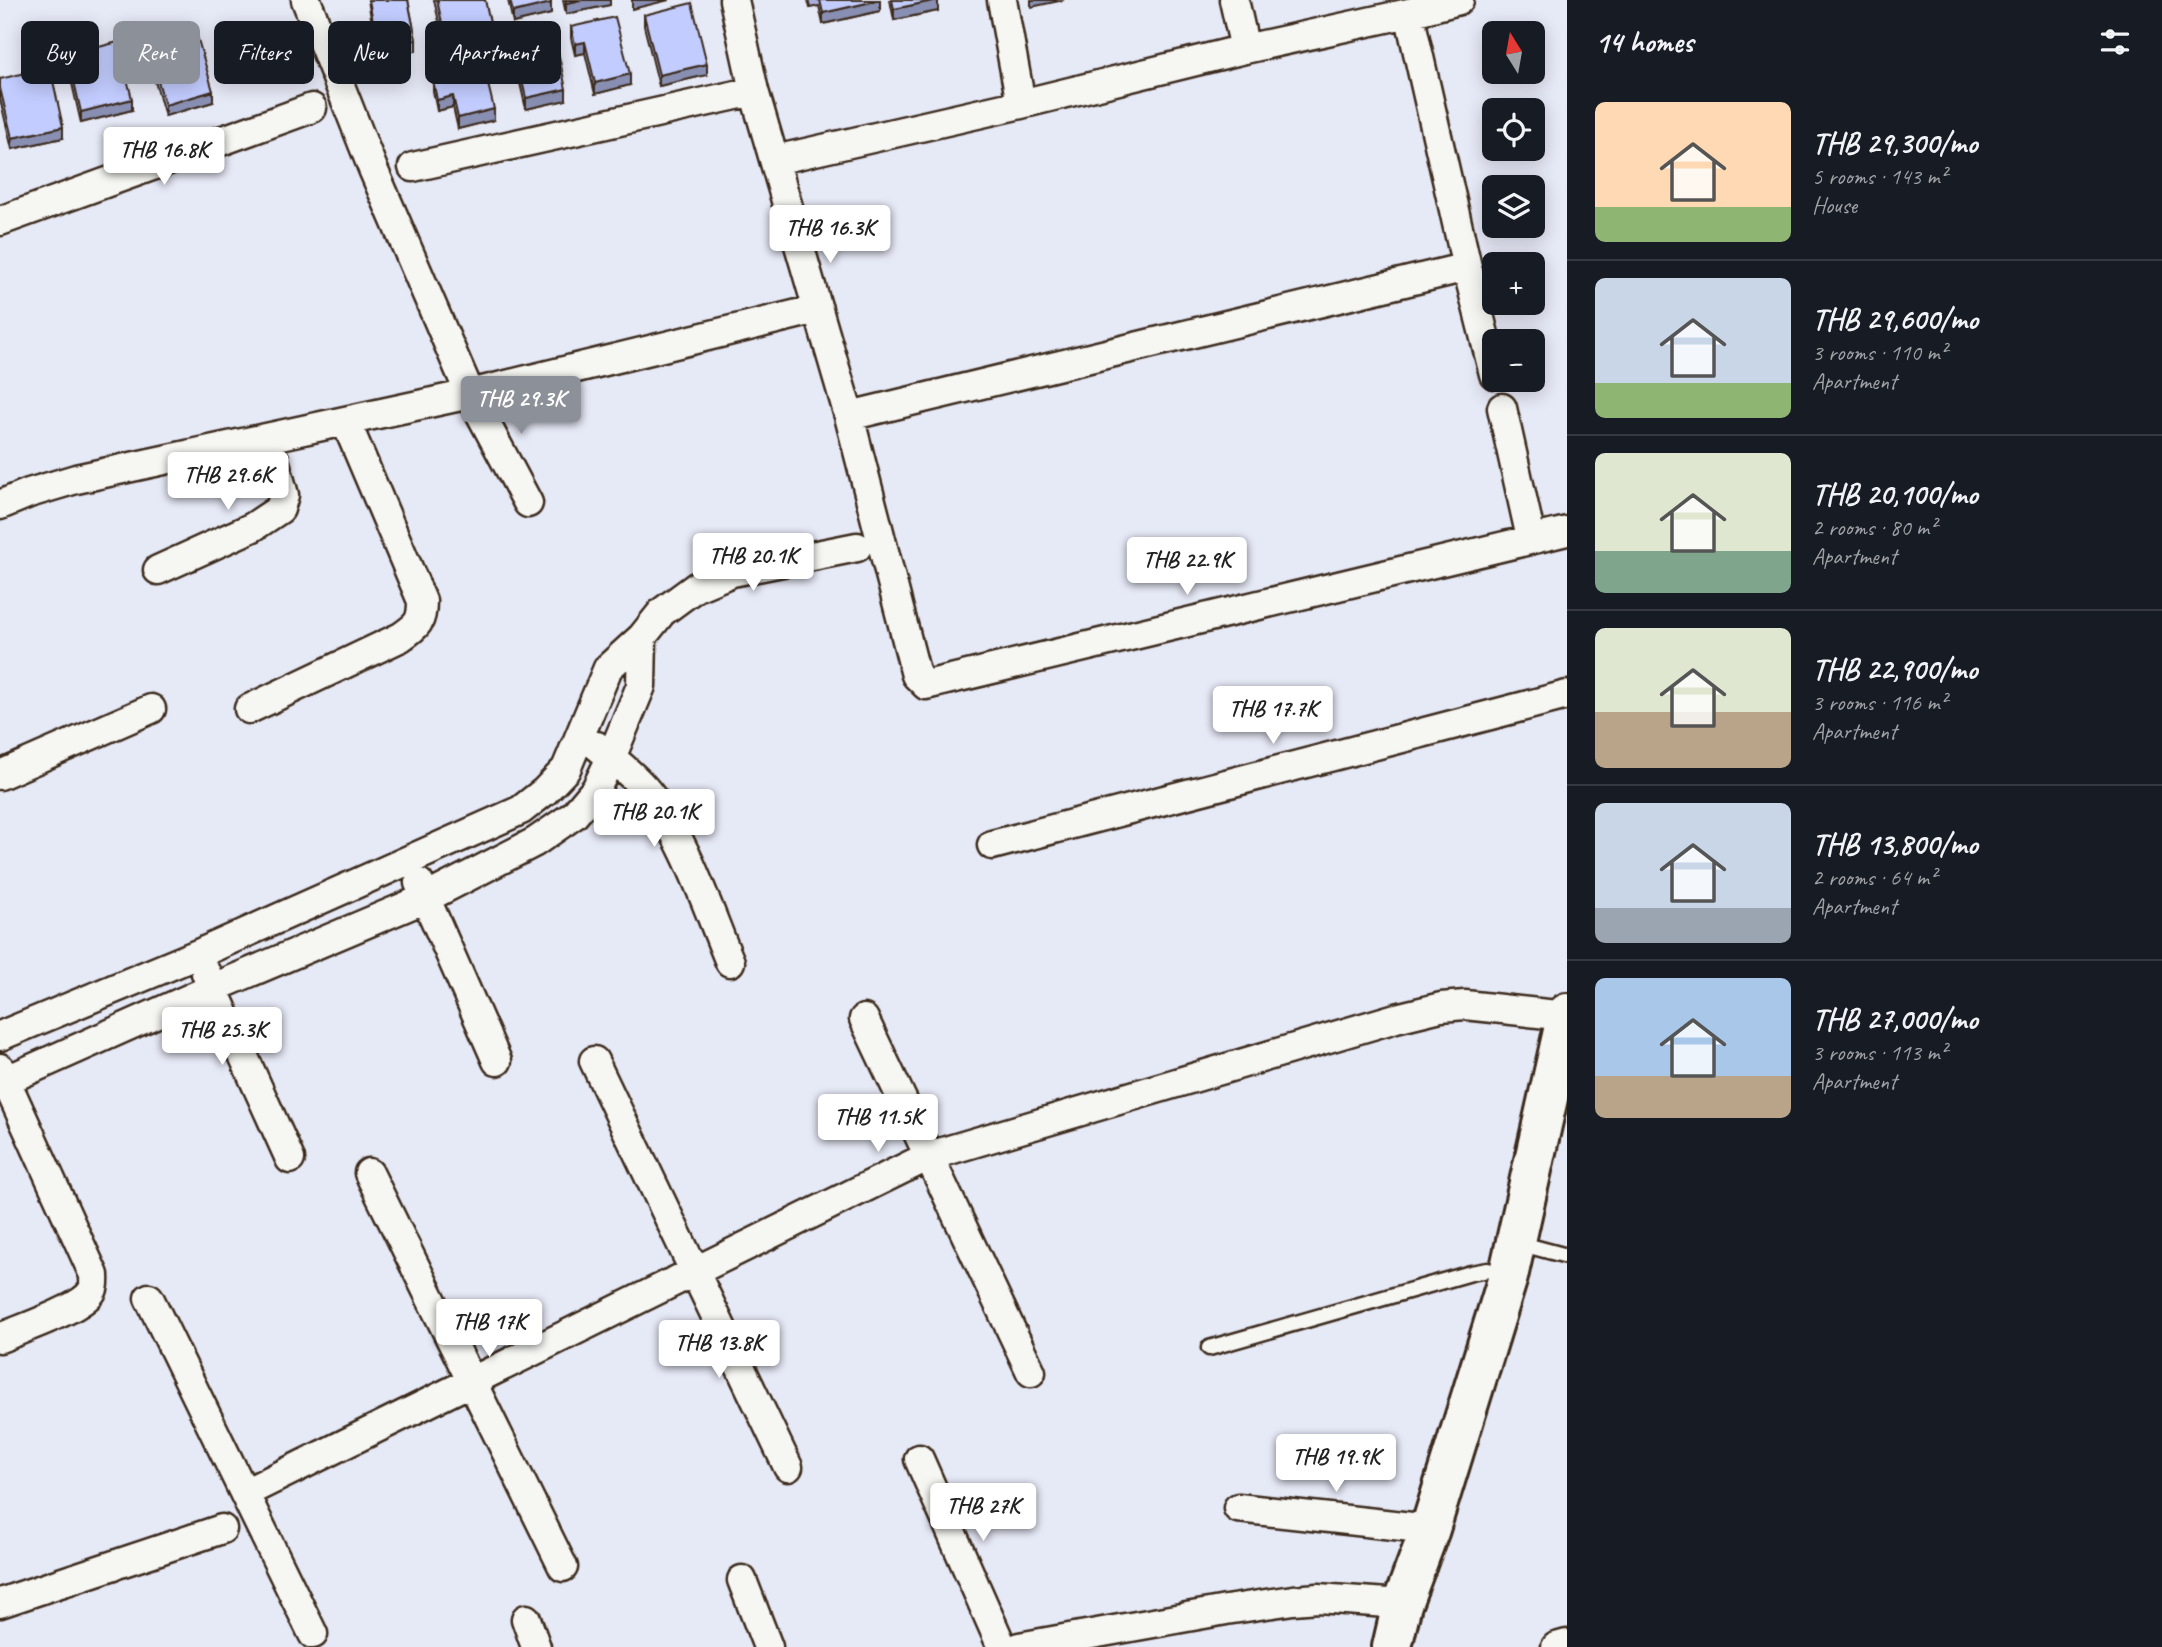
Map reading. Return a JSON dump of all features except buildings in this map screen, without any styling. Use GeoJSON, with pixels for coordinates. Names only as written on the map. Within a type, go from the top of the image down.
{"type":"FeatureCollection","features":[{"type":"Feature","properties":{"kind":"street"},"geometry":{"type":"LineString","coordinates":[[306,0],[373,169],[470,394],[528,503]]}},
{"type":"Feature","properties":{"kind":"street"},"geometry":{"type":"LineString","coordinates":[[734,0],[754,91],[849,416],[916,675],[926,685],[1567,531]]}},
{"type":"Feature","properties":{"kind":"street"},"geometry":{"type":"LineString","coordinates":[[1002,0],[1021,104]]}},
{"type":"Feature","properties":{"kind":"street"},"geometry":{"type":"LineString","coordinates":[[1234,0],[1245,49]]}},
{"type":"Feature","properties":{"kind":"street"},"geometry":{"type":"LineString","coordinates":[[775,160],[1459,0]]}},
{"type":"Feature","properties":{"kind":"street"},"geometry":{"type":"LineString","coordinates":[[1409,13],[1483,329]]}},
{"type":"Feature","properties":{"kind":"street"},"geometry":{"type":"LineString","coordinates":[[413,167],[754,91]]}},
{"type":"Feature","properties":{"kind":"street"},"geometry":{"type":"LineString","coordinates":[[0,221],[312,108]]}},
{"type":"Feature","properties":{"kind":"street"},"geometry":{"type":"LineString","coordinates":[[849,416],[1467,267]]}},
{"type":"Feature","properties":{"kind":"street"},"geometry":{"type":"LineString","coordinates":[[0,505],[76,479],[470,394],[818,309]]}},
{"type":"Feature","properties":{"kind":"street"},"geometry":{"type":"LineString","coordinates":[[1499,392],[1531,538]]}},
{"type":"Feature","properties":{"kind":"street"},"geometry":{"type":"LineString","coordinates":[[249,709],[401,637],[416,626],[422,616],[422,601],[346,422]]}},
{"type":"Feature","properties":{"kind":"street"},"geometry":{"type":"LineString","coordinates":[[158,570],[253,527],[280,509],[284,495],[268,438]]}},
{"type":"Feature","properties":{"kind":"street"},"geometry":{"type":"LineString","coordinates":[[0,1036],[198,954],[521,810],[545,791],[566,769],[608,668],[642,637],[662,612],[696,587],[732,572],[857,547]]}},
{"type":"Feature","properties":{"kind":"street"},"geometry":{"type":"LineString","coordinates":[[0,1338],[74,1307],[87,1298],[94,1284],[94,1275],[2,1077],[426,898],[535,842],[574,815],[596,789],[641,686],[642,637]]}},
{"type":"Feature","properties":{"kind":"street"},"geometry":{"type":"LineString","coordinates":[[608,668],[641,686]]}},
{"type":"Feature","properties":{"kind":"street"},"geometry":{"type":"LineString","coordinates":[[992,845],[1567,695]]}},
{"type":"Feature","properties":{"kind":"street"},"geometry":{"type":"LineString","coordinates":[[0,775],[151,709]]}},
{"type":"Feature","properties":{"kind":"street"},"geometry":{"type":"LineString","coordinates":[[582,732],[644,788],[660,810],[686,856],[730,962]]}},
{"type":"Feature","properties":{"kind":"street"},"geometry":{"type":"LineString","coordinates":[[409,861],[497,1061]]}},
{"type":"Feature","properties":{"kind":"street"},"geometry":{"type":"LineString","coordinates":[[198,954],[290,1159]]}},
{"type":"Feature","properties":{"kind":"street"},"geometry":{"type":"LineString","coordinates":[[245,1493],[929,1156],[1441,1007],[1465,1005],[1566,1014],[1512,1260],[1430,1529],[1402,1604],[1392,1647]]}},
{"type":"Feature","properties":{"kind":"street"},"geometry":{"type":"LineString","coordinates":[[864,1019],[1031,1372]]}},
{"type":"Feature","properties":{"kind":"street"},"geometry":{"type":"LineString","coordinates":[[594,1061],[788,1467]]}},
{"type":"Feature","properties":{"kind":"street"},"geometry":{"type":"LineString","coordinates":[[369,1173],[564,1567]]}},
{"type":"Feature","properties":{"kind":"street"},"geometry":{"type":"LineString","coordinates":[[149,1297],[313,1634]]}},
{"type":"Feature","properties":{"kind":"street"},"geometry":{"type":"LineString","coordinates":[[919,1459],[1002,1647]]}},
{"type":"Feature","properties":{"kind":"street"},"geometry":{"type":"LineString","coordinates":[[1238,1508],[1430,1529]]}},
{"type":"Feature","properties":{"kind":"street"},"geometry":{"type":"LineString","coordinates":[[0,1603],[222,1529]]}},
{"type":"Feature","properties":{"kind":"street"},"geometry":{"type":"LineString","coordinates":[[742,1580],[768,1647]]}},
{"type":"Feature","properties":{"kind":"street"},"geometry":{"type":"LineString","coordinates":[[1019,1647],[1226,1609],[1293,1600],[1318,1598],[1402,1604]]}},
{"type":"Feature","properties":{"kind":"street"},"geometry":{"type":"LineString","coordinates":[[526,1619],[536,1647]]}},
{"type":"Feature","properties":{"kind":"street"},"geometry":{"type":"LineString","coordinates":[[1556,1647],[1567,1644]]}},
{"type":"Feature","properties":{"kind":"lane"},"geometry":{"type":"LineString","coordinates":[[1209,1348],[1488,1270],[1512,1260],[1567,1256]]}}]}
